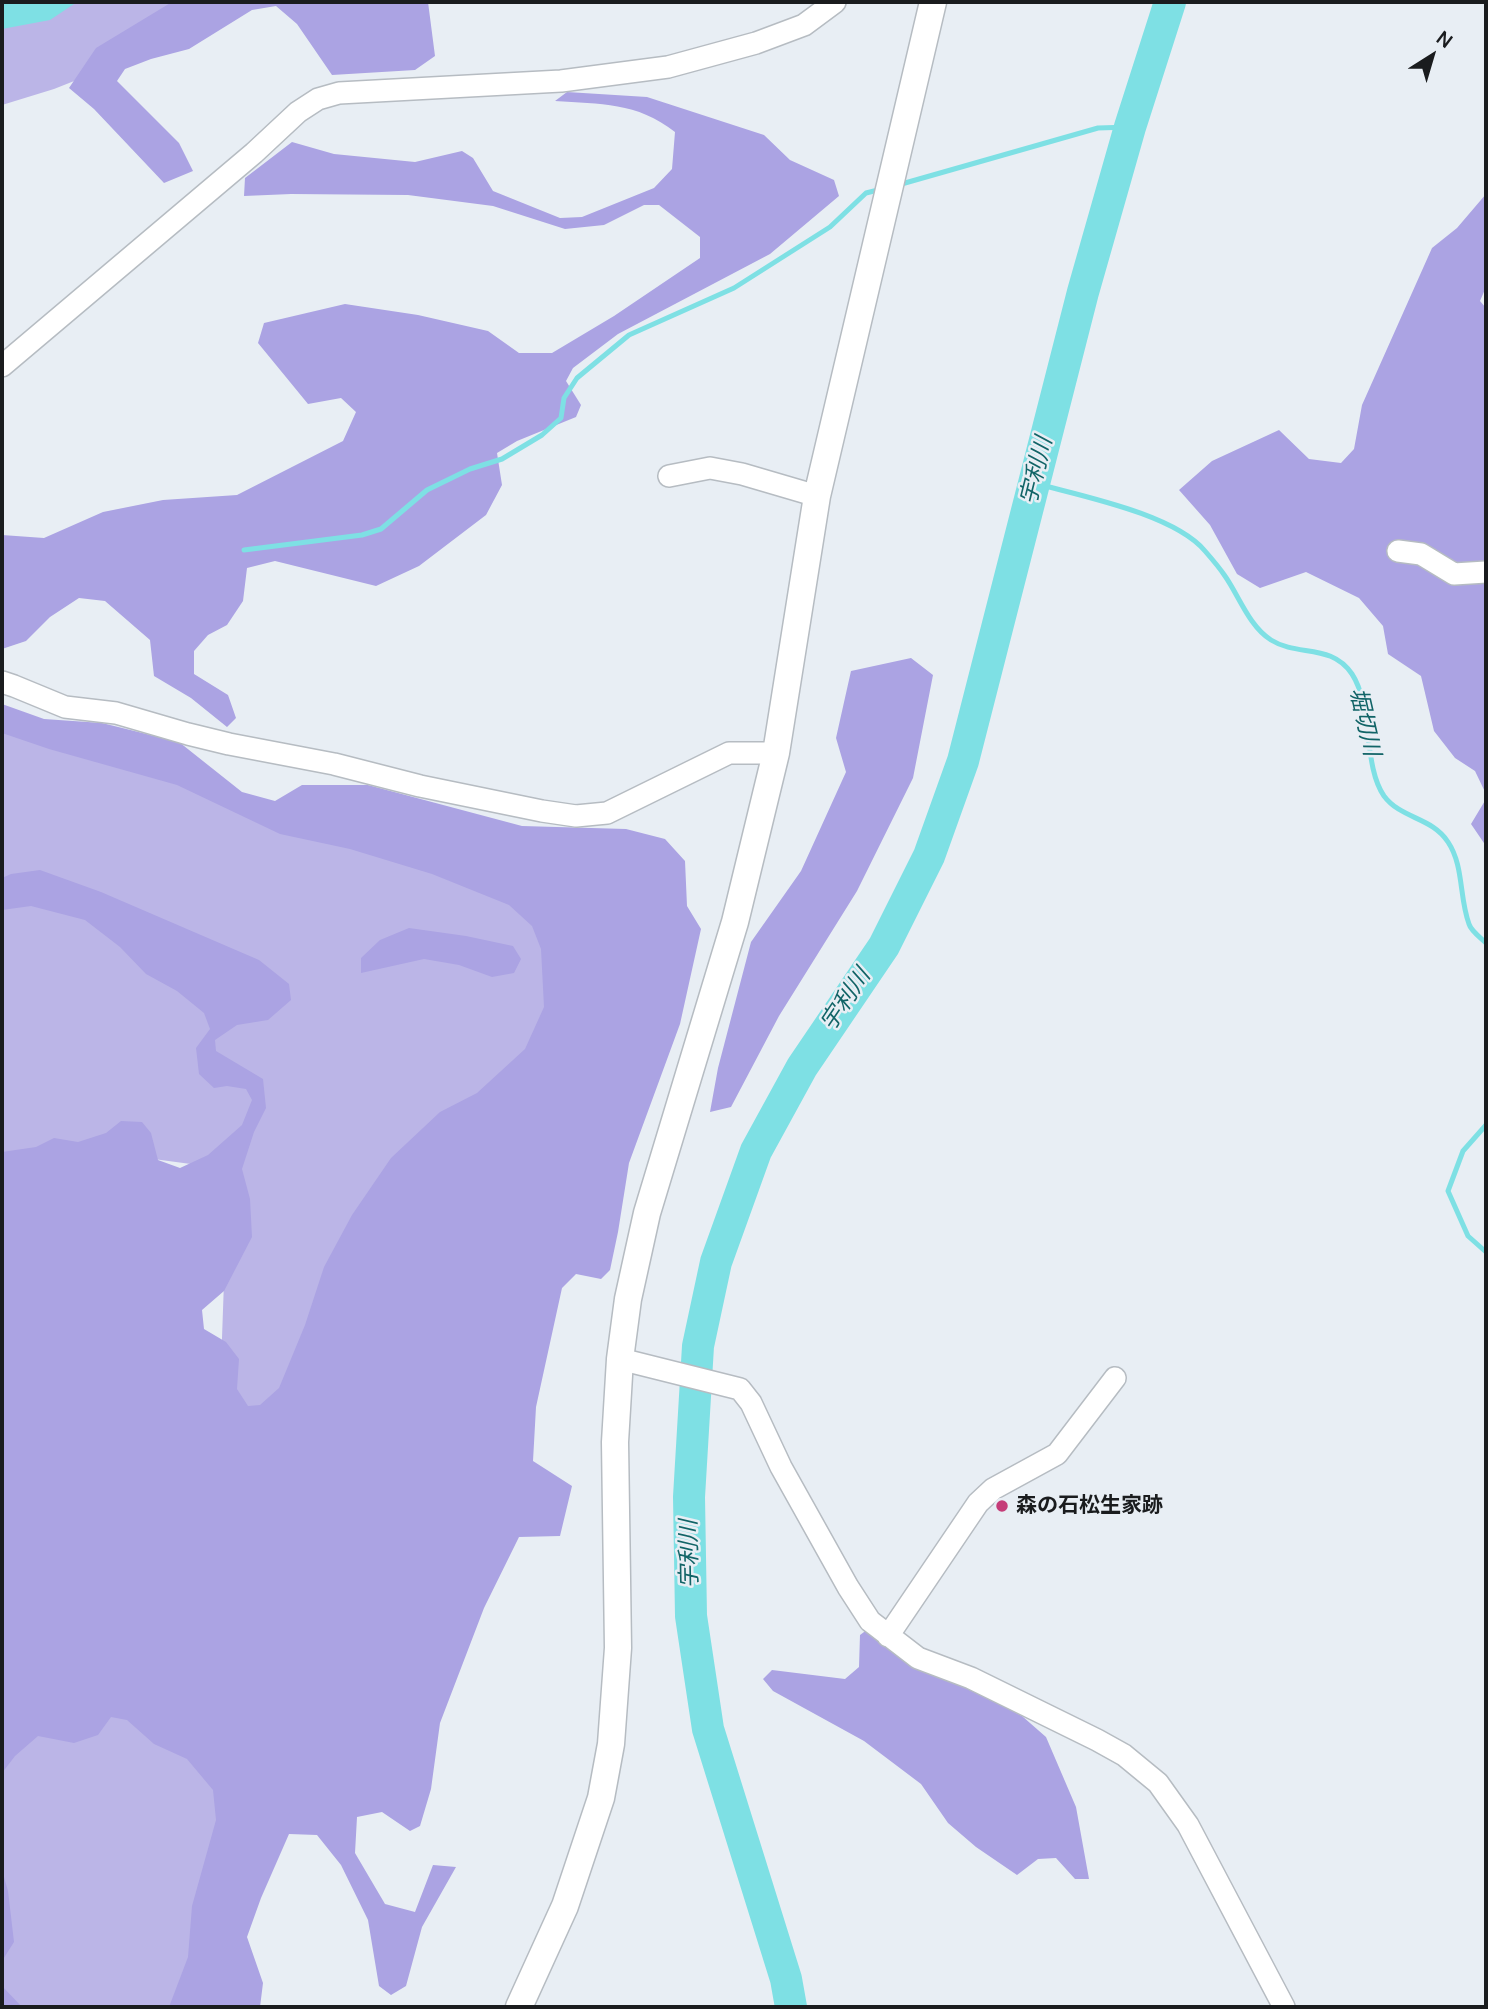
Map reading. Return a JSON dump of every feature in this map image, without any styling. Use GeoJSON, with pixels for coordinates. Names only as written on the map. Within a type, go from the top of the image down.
{"type":"FeatureCollection","features":[{"type":"Feature","properties":{"kind":"street"},"geometry":{"type":"LineString","coordinates":[[2,366],[254,153],[298,112],[318,99],[363,90],[561,81],[668,67],[755,43],[804,25],[835,2]]}},
{"type":"Feature","properties":{"kind":"street"},"geometry":{"type":"LineString","coordinates":[[519,2007],[565,1906],[601,1798],[611,1744],[618,1648],[615,1442],[620,1359],[628,1299],[647,1213],[735,922],[776,753],[817,496],[933,2]]}},
{"type":"Feature","properties":{"kind":"street"},"geometry":{"type":"LineString","coordinates":[[669,476],[710,468],[742,474],[817,496]]}},
{"type":"Feature","properties":{"kind":"street"},"geometry":{"type":"LineString","coordinates":[[1398,551],[1421,554],[1454,574],[1486,572]]}},
{"type":"Feature","properties":{"kind":"street"},"geometry":{"type":"LineString","coordinates":[[2,682],[65,707],[116,713],[229,744],[334,764],[433,789],[576,816],[607,813],[729,752],[776,753]]}},
{"type":"Feature","properties":{"kind":"street"},"geometry":{"type":"LineString","coordinates":[[620,1359],[740,1389],[751,1403],[781,1467],[848,1587],[870,1621],[888,1636],[918,1658],[971,1678],[1124,1755],[1158,1783],[1188,1825],[1284,2007]]}},
{"type":"Feature","properties":{"kind":"street"},"geometry":{"type":"LineString","coordinates":[[888,1636],[978,1503],[993,1489],[1057,1454],[1115,1378]]}},
{"type":"Feature","properties":{"kind":"shaded area"},"geometry":{"type":"Polygon","coordinates":[[[2,2],[225,2],[117,64],[54,89],[2,105],[2,2]]]}},
{"type":"Feature","properties":{"kind":"shaded area"},"geometry":{"type":"Polygon","coordinates":[[[172,2],[428,2],[435,56],[415,70],[332,75],[297,24],[276,6],[252,10],[189,49],[125,69],[117,81],[179,143],[193,171],[164,183],[94,109],[69,88],[96,48],[172,2]]]}},
{"type":"Feature","properties":{"kind":"shaded area"},"geometry":{"type":"Polygon","coordinates":[[[567,92],[647,97],[764,135],[790,160],[834,180],[839,196],[770,254],[618,334],[573,368],[566,381],[581,405],[576,417],[517,441],[497,453],[502,485],[486,515],[419,566],[376,586],[275,561],[247,568],[243,601],[227,625],[208,635],[194,651],[194,674],[228,695],[236,718],[227,727],[191,698],[154,676],[150,640],[105,601],[79,598],[50,617],[26,641],[2,649],[2,535],[44,538],[103,512],[163,500],[237,495],[343,441],[356,412],[341,398],[308,404],[258,343],[264,323],[345,304],[418,315],[488,331],[519,353],[552,353],[614,316],[700,258],[700,237],[659,205],[644,205],[604,225],[565,229],[493,206],[408,195],[244,196],[245,178],[292,142],[334,154],[415,162],[462,151],[473,158],[493,191],[560,218],[582,217],[654,188],[672,169],[675,132],[647,115],[618,106],[555,101],[567,92]]]}},
{"type":"Feature","properties":{"kind":"shaded area"},"geometry":{"type":"Polygon","coordinates":[[[1486,194],[1486,287],[1480,301],[1486,308],[1486,794],[1475,771],[1455,758],[1434,731],[1421,676],[1388,654],[1383,626],[1359,598],[1306,572],[1260,588],[1237,574],[1210,525],[1179,490],[1212,461],[1279,430],[1309,459],[1341,463],[1354,449],[1362,405],[1432,248],[1457,228],[1486,194]]]}},
{"type":"Feature","properties":{"kind":"shaded area"},"geometry":{"type":"Polygon","coordinates":[[[911,658],[933,675],[913,778],[857,891],[779,1016],[731,1107],[710,1112],[718,1068],[751,942],[801,871],[846,772],[836,738],[851,671],[911,658]]]}},
{"type":"Feature","properties":{"kind":"shaded area"},"geometry":{"type":"Polygon","coordinates":[[[2,704],[44,719],[102,723],[179,742],[242,792],[275,801],[302,785],[368,785],[522,826],[626,829],[665,839],[685,861],[687,906],[701,929],[680,1024],[629,1163],[610,1270],[601,1279],[576,1274],[562,1288],[536,1407],[533,1461],[572,1486],[560,1536],[519,1537],[484,1608],[440,1723],[431,1789],[420,1826],[410,1831],[382,1812],[357,1817],[355,1853],[385,1904],[415,1912],[433,1865],[456,1867],[422,1927],[406,1986],[391,1995],[379,1986],[368,1920],[341,1865],[317,1835],[289,1834],[247,1937],[263,1983],[260,2007],[169,2007],[188,1957],[192,1906],[216,1820],[213,1790],[187,1759],[154,1744],[127,1720],[111,1717],[98,1735],[74,1743],[38,1736],[15,1756],[2,1773],[2,1152],[36,1147],[54,1138],[78,1142],[106,1133],[121,1121],[142,1122],[151,1133],[158,1160],[180,1168],[208,1155],[242,1125],[252,1100],[246,1089],[227,1086],[214,1088],[199,1074],[196,1048],[210,1029],[204,1013],[177,991],[146,974],[120,947],[85,920],[31,906],[2,910],[2,878],[40,870],[101,892],[259,960],[289,984],[291,1000],[268,1020],[237,1025],[215,1040],[216,1051],[263,1079],[266,1108],[254,1132],[242,1169],[250,1199],[252,1237],[224,1291],[202,1310],[204,1329],[226,1342],[239,1359],[237,1389],[248,1406],[260,1405],[279,1388],[305,1325],[324,1267],[352,1215],[391,1158],[440,1112],[477,1093],[525,1049],[544,1007],[541,949],[532,926],[509,905],[432,874],[350,849],[280,834],[177,785],[2,733],[2,704]]]}},
{"type":"Feature","properties":{"kind":"shaded area"},"geometry":{"type":"Polygon","coordinates":[[[2,719],[511,891],[557,943],[549,1036],[313,1386],[251,1426],[221,1366],[228,1169],[109,1153],[2,1179],[2,719]]]}},
{"type":"Feature","properties":{"kind":"shaded area"},"geometry":{"type":"Polygon","coordinates":[[[1486,799],[1486,846],[1471,824],[1486,799]]]}},
{"type":"Feature","properties":{"kind":"shaded area"},"geometry":{"type":"Polygon","coordinates":[[[409,928],[513,946],[521,959],[514,973],[492,977],[459,965],[424,959],[361,973],[361,958],[380,940],[409,928]]]}},
{"type":"Feature","properties":{"kind":"shaded area"},"geometry":{"type":"Polygon","coordinates":[[[2,1619],[280,1820],[242,1937],[250,2007],[2,2007],[2,1619]]]}},
{"type":"Feature","properties":{"kind":"shaded area"},"geometry":{"type":"Polygon","coordinates":[[[868,1629],[953,1680],[1022,1716],[1046,1737],[1076,1807],[1089,1879],[1075,1879],[1056,1858],[1038,1859],[1017,1875],[976,1847],[948,1823],[921,1784],[864,1741],[773,1691],[763,1679],[772,1670],[845,1679],[859,1667],[860,1635],[868,1629]]]}},
{"type":"Feature","properties":{"kind":"shaded area"},"geometry":{"type":"Polygon","coordinates":[[[2,1870],[8,1891],[14,1942],[2,1961],[2,1870]]]}},
{"type":"Feature","properties":{"kind":"shaded area"},"geometry":{"type":"Polygon","coordinates":[[[2,1986],[22,2007],[2,2007],[2,1986]]]}},
{"type":"Feature","properties":{"kind":"water"},"geometry":{"type":"Polygon","coordinates":[[[2,2],[77,2],[50,20],[2,29],[2,2]]]}},
{"type":"Feature","properties":{"kind":"waterway","name":"宇利川"},"geometry":{"type":"LineString","coordinates":[[791,2007],[786,1979],[708,1729],[691,1616],[689,1497],[698,1346],[716,1262],[756,1151],[802,1067],[884,946],[929,856],[963,761],[1083,292],[1130,127],[1170,2]]}},
{"type":"Feature","properties":{"kind":"waterway"},"geometry":{"type":"LineString","coordinates":[[898,185],[1098,128],[1130,127]]}},
{"type":"Feature","properties":{"kind":"waterway"},"geometry":{"type":"LineString","coordinates":[[244,550],[362,535],[381,529],[427,490],[470,469],[502,459],[542,435],[561,418],[564,398],[577,378],[629,335],[734,288],[830,227],[866,193],[882,189]]}},
{"type":"Feature","properties":{"kind":"waterway","name":"堀切川"},"geometry":{"type":"LineString","coordinates":[[1034,483],[1126,508],[1191,538],[1223,573],[1250,619],[1263,634],[1281,645],[1324,654],[1344,664],[1359,687],[1377,783],[1391,804],[1434,828],[1448,842],[1457,861],[1469,924],[1486,943]]}},
{"type":"Feature","properties":{"kind":"waterway","name":"堀切川"},"geometry":{"type":"LineString","coordinates":[[1486,1125],[1463,1151],[1448,1191],[1468,1236],[1486,1252]]}},
{"type":"Feature","properties":{"kind":"place","name":"森の石松生家跡"},"geometry":{"type":"Point","coordinates":[1002,1506]}}]}
